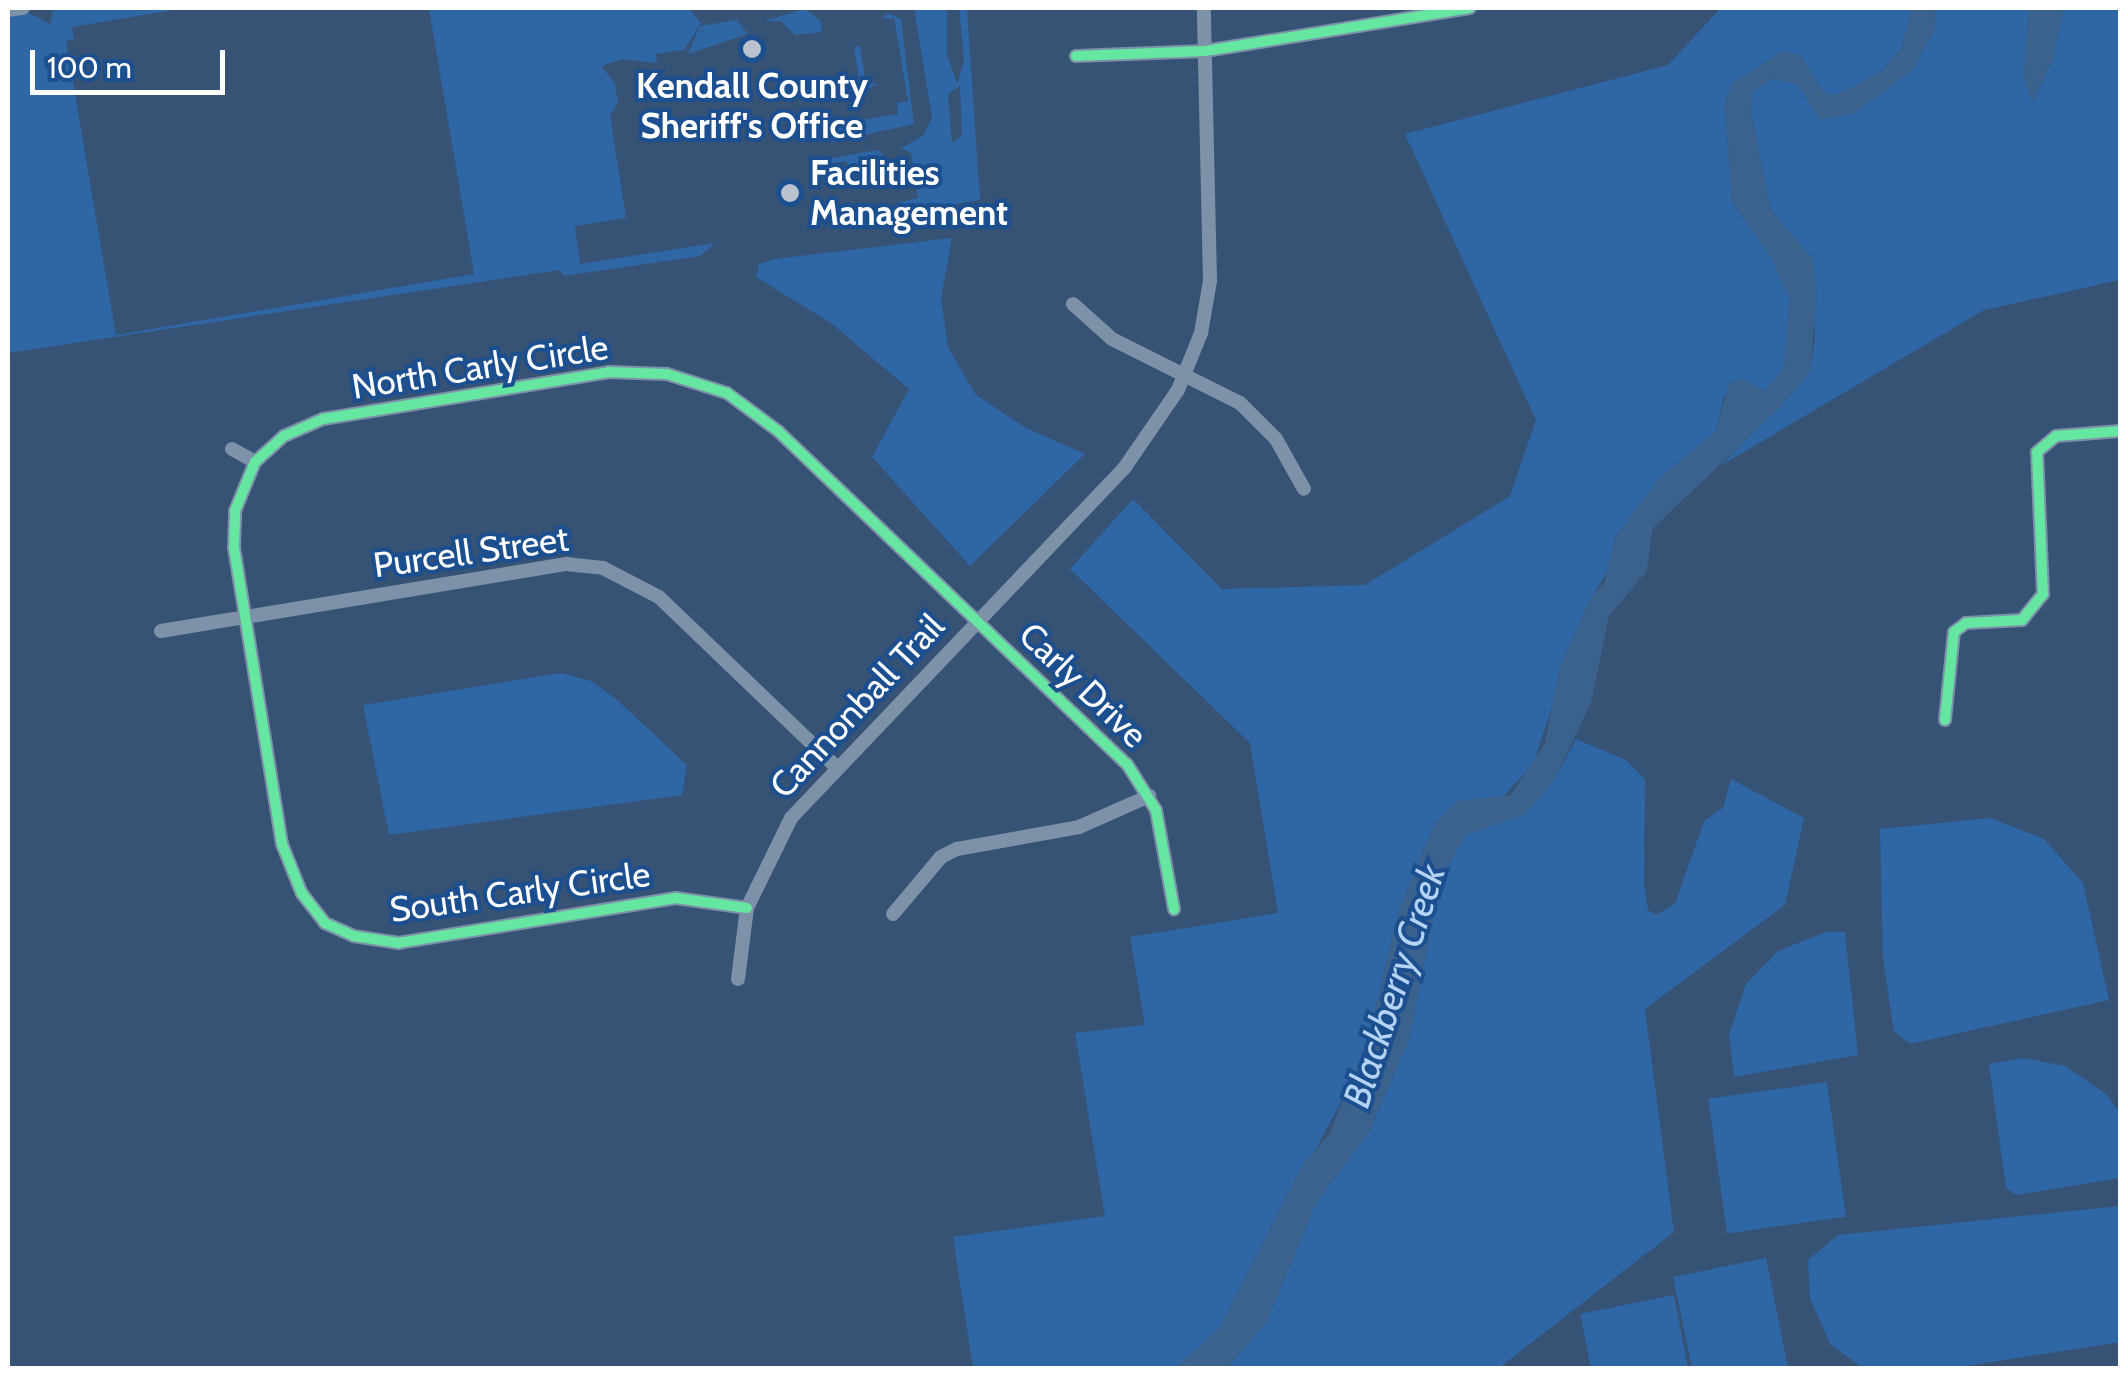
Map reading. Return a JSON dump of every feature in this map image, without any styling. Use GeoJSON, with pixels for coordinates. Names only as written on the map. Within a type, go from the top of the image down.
{"type":"FeatureCollection","features":[{"type":"Feature","properties":{"kind":"street"},"geometry":{"type":"LineString","coordinates":[[8,10],[22,8]]}},
{"type":"Feature","properties":{"kind":"street","name":"Cannonball Trail"},"geometry":{"type":"LineString","coordinates":[[738,979],[747,908],[791,818],[1125,467],[1186,373],[1204,320],[1210,266],[1204,8]]}},
{"type":"Feature","properties":{"kind":"street"},"geometry":{"type":"LineString","coordinates":[[1076,56],[1205,50],[1470,8]]}},
{"type":"Feature","properties":{"kind":"street"},"geometry":{"type":"LineString","coordinates":[[1073,304],[1112,339],[1186,373],[1258,418],[1304,489]]}},
{"type":"Feature","properties":{"kind":"street","name":"North Carly Circle"},"geometry":{"type":"LineString","coordinates":[[255,462],[284,436],[323,419],[609,372],[667,374],[728,394],[778,430],[976,621]]}},
{"type":"Feature","properties":{"kind":"street"},"geometry":{"type":"LineString","coordinates":[[1945,720],[1954,632],[1966,623],[2022,620],[2044,594],[2037,452],[2056,436],[2120,431]]}},
{"type":"Feature","properties":{"kind":"street"},"geometry":{"type":"LineString","coordinates":[[232,449],[255,462],[232,530],[244,617]]}},
{"type":"Feature","properties":{"kind":"street","name":"Purcell Street"},"geometry":{"type":"LineString","coordinates":[[161,631],[566,564],[603,568],[659,598],[836,767]]}},
{"type":"Feature","properties":{"kind":"street","name":"South Carly Circle"},"geometry":{"type":"LineString","coordinates":[[244,617],[282,844],[306,900],[338,931],[398,943],[676,898],[747,908]]}},
{"type":"Feature","properties":{"kind":"street","name":"Carly Drive"},"geometry":{"type":"LineString","coordinates":[[976,621],[1127,764],[1149,796],[1174,909]]}},
{"type":"Feature","properties":{"kind":"street"},"geometry":{"type":"LineString","coordinates":[[893,914],[940,856],[957,849],[1079,826],[1149,796]]}},
{"type":"Feature","properties":{"kind":"shaded area"},"geometry":{"type":"Polygon","coordinates":[[[185,8],[72,27],[74,40],[66,41],[116,335],[474,274],[429,8],[689,8],[701,23],[684,50],[656,54],[657,63],[622,59],[601,66],[615,83],[618,103],[610,115],[626,218],[575,226],[580,264],[715,243],[700,256],[564,276],[560,270],[8,353],[8,16],[29,13],[50,24],[53,10],[185,8]]]}},
{"type":"Feature","properties":{"kind":"shaded area"},"geometry":{"type":"Polygon","coordinates":[[[914,8],[947,8],[947,54],[957,84],[964,61],[959,8],[967,8],[980,200],[901,213],[900,202],[918,198],[911,153],[901,148],[923,136],[932,118],[914,8]],[[960,86],[948,94],[952,143],[962,136],[960,86]]]}},
{"type":"Feature","properties":{"kind":"shaded area"},"geometry":{"type":"Polygon","coordinates":[[[1721,8],[1912,10],[1902,48],[1882,71],[1850,89],[1832,96],[1821,90],[1801,56],[1725,103],[1732,202],[1770,255],[1790,299],[1784,369],[1765,391],[1742,379],[1724,396],[1716,431],[1660,478],[1584,612],[1533,764],[1399,910],[1368,1040],[1352,1082],[1219,1329],[1176,1368],[973,1368],[953,1237],[1105,1216],[1075,1033],[1145,1025],[1130,937],[1278,913],[1250,743],[1070,569],[1133,499],[1222,589],[1365,585],[1510,496],[1536,420],[1405,134],[1668,65],[1721,8]]]}},
{"type":"Feature","properties":{"kind":"shaded area"},"geometry":{"type":"Polygon","coordinates":[[[1936,8],[2029,8],[2024,77],[2033,101],[2053,59],[2064,8],[2120,8],[2120,280],[1984,310],[1722,465],[1810,371],[1815,337],[1812,258],[1771,211],[1751,113],[1753,91],[1773,79],[1797,84],[1821,119],[1935,29],[1936,8]]]}},
{"type":"Feature","properties":{"kind":"shaded area"},"geometry":{"type":"Polygon","coordinates":[[[804,9],[820,20],[822,32],[795,35],[781,21],[764,21],[804,9]]]}},
{"type":"Feature","properties":{"kind":"shaded area"},"geometry":{"type":"Polygon","coordinates":[[[888,13],[901,19],[914,124],[833,142],[817,138],[811,129],[814,118],[820,127],[898,114],[897,103],[908,101],[894,18],[882,19],[888,13]]]}},
{"type":"Feature","properties":{"kind":"shaded area"},"geometry":{"type":"Polygon","coordinates":[[[737,20],[748,34],[688,54],[700,26],[737,20]]]}},
{"type":"Feature","properties":{"kind":"shaded area"},"geometry":{"type":"Polygon","coordinates":[[[860,46],[866,83],[878,84],[856,95],[849,87],[860,84],[854,47],[860,46]]]}},
{"type":"Feature","properties":{"kind":"shaded area"},"geometry":{"type":"Polygon","coordinates":[[[877,150],[884,155],[874,158],[878,177],[848,169],[846,161],[820,165],[820,182],[818,168],[822,160],[877,150]]]}},
{"type":"Feature","properties":{"kind":"shaded area"},"geometry":{"type":"Polygon","coordinates":[[[952,238],[941,298],[948,347],[975,394],[1026,428],[1085,454],[970,566],[872,457],[909,389],[831,323],[756,277],[759,264],[774,259],[952,238]]]}},
{"type":"Feature","properties":{"kind":"shaded area"},"geometry":{"type":"Polygon","coordinates":[[[561,673],[591,681],[616,699],[687,765],[682,795],[389,835],[363,705],[561,673]]]}},
{"type":"Feature","properties":{"kind":"shaded area"},"geometry":{"type":"Polygon","coordinates":[[[1576,739],[1626,760],[1645,779],[1644,882],[1648,910],[1656,915],[1675,904],[1704,821],[1723,808],[1731,779],[1804,818],[1785,905],[1645,1009],[1674,1232],[1499,1368],[1227,1368],[1267,1321],[1316,1203],[1369,1132],[1410,1037],[1441,876],[1467,834],[1525,814],[1554,780],[1576,739]]]}},
{"type":"Feature","properties":{"kind":"shaded area"},"geometry":{"type":"Polygon","coordinates":[[[1990,818],[2044,839],[2083,883],[2109,1000],[1910,1044],[1894,1031],[1883,960],[1880,829],[1990,818]]]}},
{"type":"Feature","properties":{"kind":"shaded area"},"geometry":{"type":"Polygon","coordinates":[[[1826,932],[1845,932],[1858,1055],[1734,1077],[1729,1034],[1746,984],[1778,951],[1826,932]]]}},
{"type":"Feature","properties":{"kind":"shaded area"},"geometry":{"type":"Polygon","coordinates":[[[2024,1058],[2065,1066],[2106,1094],[2120,1113],[2120,1178],[2016,1195],[2006,1188],[1989,1064],[2024,1058]]]}},
{"type":"Feature","properties":{"kind":"shaded area"},"geometry":{"type":"Polygon","coordinates":[[[1827,1082],[1846,1217],[1727,1233],[1708,1099],[1827,1082]]]}},
{"type":"Feature","properties":{"kind":"shaded area"},"geometry":{"type":"Polygon","coordinates":[[[2120,1206],[2120,1342],[1953,1368],[1863,1368],[1831,1345],[1810,1299],[1808,1260],[1838,1235],[2120,1206]]]}},
{"type":"Feature","properties":{"kind":"shaded area"},"geometry":{"type":"Polygon","coordinates":[[[1766,1258],[1788,1368],[1692,1368],[1673,1277],[1766,1258]]]}},
{"type":"Feature","properties":{"kind":"shaded area"},"geometry":{"type":"Polygon","coordinates":[[[1674,1295],[1688,1368],[1591,1368],[1580,1314],[1674,1295]]]}},
{"type":"Feature","properties":{"kind":"water","name":"Blackberry Creek"},"geometry":{"type":"Polygon","coordinates":[[[1911,8],[1936,8],[1935,29],[1913,70],[1854,113],[1821,120],[1798,85],[1773,79],[1753,91],[1751,113],[1771,211],[1812,258],[1817,294],[1810,371],[1781,407],[1652,529],[1647,571],[1609,616],[1591,703],[1554,780],[1525,814],[1467,834],[1441,876],[1410,1037],[1369,1132],[1316,1203],[1267,1321],[1227,1368],[1176,1368],[1219,1329],[1302,1166],[1329,1134],[1368,1040],[1399,910],[1433,827],[1457,801],[1511,795],[1545,743],[1559,669],[1591,597],[1604,584],[1615,537],[1660,478],[1716,431],[1729,384],[1742,379],[1765,391],[1784,369],[1790,299],[1770,255],[1732,202],[1725,102],[1733,83],[1783,51],[1801,55],[1822,90],[1832,96],[1850,89],[1882,71],[1902,48],[1911,8]]]}},
{"type":"Feature","properties":{"kind":"water"},"geometry":{"type":"Polygon","coordinates":[[[2029,8],[2064,8],[2053,59],[2032,102],[2024,77],[2029,8]]]}},
{"type":"Feature","properties":{"kind":"cycle path"},"geometry":{"type":"LineString","coordinates":[[1076,56],[1205,51],[1470,8]]}},
{"type":"Feature","properties":{"kind":"cycle path"},"geometry":{"type":"LineString","coordinates":[[747,908],[676,898],[399,943],[354,936],[325,923],[302,894],[282,844],[234,547],[235,511],[255,462],[284,436],[323,419],[609,372],[667,374],[727,393],[778,431],[1127,764],[1156,810],[1174,909]]}},
{"type":"Feature","properties":{"kind":"cycle path"},"geometry":{"type":"LineString","coordinates":[[1945,720],[1954,632],[1966,623],[2022,620],[2043,594],[2037,452],[2056,436],[2120,431]]}},
{"type":"Feature","properties":{"kind":"place","name":"Kendall County Sheriff's Office"},"geometry":{"type":"Point","coordinates":[752,49]}},
{"type":"Feature","properties":{"kind":"place","name":"Facilities Management"},"geometry":{"type":"Point","coordinates":[790,193]}}]}
